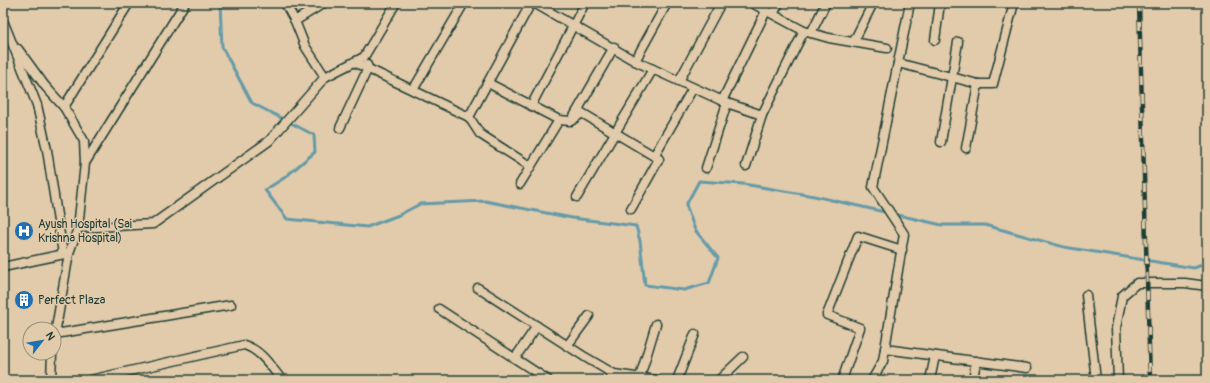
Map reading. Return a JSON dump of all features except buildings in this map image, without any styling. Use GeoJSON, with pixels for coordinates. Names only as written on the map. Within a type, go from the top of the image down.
{"type":"FeatureCollection","features":[{"type":"Feature","properties":{"kind":"street"},"geometry":{"type":"LineString","coordinates":[[64,107],[129,3]]}},
{"type":"Feature","properties":{"kind":"street"},"geometry":{"type":"LineString","coordinates":[[85,162],[185,3]]}},
{"type":"Feature","properties":{"kind":"street"},"geometry":{"type":"LineString","coordinates":[[285,3],[295,21],[305,46],[325,77]]}},
{"type":"Feature","properties":{"kind":"street"},"geometry":{"type":"LineString","coordinates":[[295,21],[324,3]]}},
{"type":"Feature","properties":{"kind":"street"},"geometry":{"type":"LineString","coordinates":[[78,228],[153,224],[269,140],[325,77],[364,57],[396,3]]}},
{"type":"Feature","properties":{"kind":"street"},"geometry":{"type":"LineString","coordinates":[[413,90],[464,3]]}},
{"type":"Feature","properties":{"kind":"street"},"geometry":{"type":"LineString","coordinates":[[470,117],[533,3],[635,61],[724,102],[762,115]]}},
{"type":"Feature","properties":{"kind":"street"},"geometry":{"type":"LineString","coordinates":[[531,106],[585,3]]}},
{"type":"Feature","properties":{"kind":"street"},"geometry":{"type":"LineString","coordinates":[[635,61],[667,3]]}},
{"type":"Feature","properties":{"kind":"street"},"geometry":{"type":"LineString","coordinates":[[679,81],[720,3]]}},
{"type":"Feature","properties":{"kind":"street"},"geometry":{"type":"LineString","coordinates":[[752,3],[808,32],[887,48]]}},
{"type":"Feature","properties":{"kind":"street"},"geometry":{"type":"LineString","coordinates":[[706,168],[724,102],[769,13],[779,3]]}},
{"type":"Feature","properties":{"kind":"street"},"geometry":{"type":"LineString","coordinates":[[746,166],[762,115],[808,32],[826,3]]}},
{"type":"Feature","properties":{"kind":"street"},"geometry":{"type":"LineString","coordinates":[[854,41],[873,3]]}},
{"type":"Feature","properties":{"kind":"street"},"geometry":{"type":"LineString","coordinates":[[872,380],[883,361],[904,234],[873,187],[910,3]]}},
{"type":"Feature","properties":{"kind":"street"},"geometry":{"type":"LineString","coordinates":[[935,40],[940,3]]}},
{"type":"Feature","properties":{"kind":"street"},"geometry":{"type":"LineString","coordinates":[[898,63],[978,84],[993,84],[1014,3]]}},
{"type":"Feature","properties":{"kind":"street"},"geometry":{"type":"LineString","coordinates":[[4,22],[14,43],[45,86],[64,107],[84,141],[85,162],[78,228],[66,254],[56,321]]}},
{"type":"Feature","properties":{"kind":"street"},"geometry":{"type":"LineString","coordinates":[[4,22],[37,105],[47,150],[66,254]]}},
{"type":"Feature","properties":{"kind":"street"},"geometry":{"type":"LineString","coordinates":[[940,142],[958,42]]}},
{"type":"Feature","properties":{"kind":"street"},"geometry":{"type":"LineString","coordinates":[[571,121],[614,48]]}},
{"type":"Feature","properties":{"kind":"street"},"geometry":{"type":"LineString","coordinates":[[340,128],[368,68],[364,57]]}},
{"type":"Feature","properties":{"kind":"street"},"geometry":{"type":"LineString","coordinates":[[354,62],[470,117],[480,134],[530,166]]}},
{"type":"Feature","properties":{"kind":"street"},"geometry":{"type":"LineString","coordinates":[[577,197],[653,68]]}},
{"type":"Feature","properties":{"kind":"street"},"geometry":{"type":"LineString","coordinates":[[488,83],[558,120],[571,121],[582,113],[659,159],[631,209]]}},
{"type":"Feature","properties":{"kind":"street"},"geometry":{"type":"LineString","coordinates":[[966,148],[978,84]]}},
{"type":"Feature","properties":{"kind":"street"},"geometry":{"type":"LineString","coordinates":[[654,156],[693,88]]}},
{"type":"Feature","properties":{"kind":"street"},"geometry":{"type":"LineString","coordinates":[[520,184],[558,120]]}},
{"type":"Feature","properties":{"kind":"street"},"geometry":{"type":"LineString","coordinates":[[842,380],[860,328],[828,315],[858,236],[902,250]]}},
{"type":"Feature","properties":{"kind":"street"},"geometry":{"type":"LineString","coordinates":[[3,267],[66,254]]}},
{"type":"Feature","properties":{"kind":"street"},"geometry":{"type":"LineString","coordinates":[[1118,380],[1116,328],[1122,296],[1137,284],[1185,282],[1207,286]]}},
{"type":"Feature","properties":{"kind":"street"},"geometry":{"type":"LineString","coordinates":[[478,288],[612,377],[657,380]]}},
{"type":"Feature","properties":{"kind":"street"},"geometry":{"type":"LineString","coordinates":[[1086,295],[1096,380]]}},
{"type":"Feature","properties":{"kind":"street"},"geometry":{"type":"LineString","coordinates":[[62,336],[231,305]]}},
{"type":"Feature","properties":{"kind":"street"},"geometry":{"type":"LineString","coordinates":[[439,309],[548,380]]}},
{"type":"Feature","properties":{"kind":"street"},"geometry":{"type":"LineString","coordinates":[[567,346],[589,316]]}},
{"type":"Feature","properties":{"kind":"street"},"geometry":{"type":"LineString","coordinates":[[644,379],[656,324]]}},
{"type":"Feature","properties":{"kind":"street"},"geometry":{"type":"LineString","coordinates":[[515,358],[537,326]]}},
{"type":"Feature","properties":{"kind":"street"},"geometry":{"type":"LineString","coordinates":[[677,380],[695,334]]}},
{"type":"Feature","properties":{"kind":"street"},"geometry":{"type":"LineString","coordinates":[[90,380],[244,345],[252,347],[282,380]]}},
{"type":"Feature","properties":{"kind":"street"},"geometry":{"type":"LineString","coordinates":[[885,349],[1027,368]]}},
{"type":"Feature","properties":{"kind":"street"},"geometry":{"type":"LineString","coordinates":[[930,380],[935,356]]}},
{"type":"Feature","properties":{"kind":"street"},"geometry":{"type":"LineString","coordinates":[[719,380],[743,357]]}},
{"type":"Feature","properties":{"kind":"street"},"geometry":{"type":"LineString","coordinates":[[51,380],[52,361]]}},
{"type":"Feature","properties":{"kind":"street"},"geometry":{"type":"LineString","coordinates":[[973,380],[976,361]]}},
{"type":"Feature","properties":{"kind":"waterway"},"geometry":{"type":"LineString","coordinates":[[220,3],[222,47],[252,103],[314,135],[315,152],[284,178],[265,190],[287,219],[367,227],[399,215],[420,204],[485,201],[572,218],[636,226],[640,241],[645,285],[684,290],[709,283],[718,258],[695,230],[686,205],[699,181],[743,184],[814,196],[942,225],[985,225],[1064,247],[1194,268],[1207,263]]}},
{"type":"Feature","properties":{"kind":"railway"},"geometry":{"type":"LineString","coordinates":[[1139,3],[1150,380]]}},
{"type":"Feature","properties":{"kind":"place","name":"Ayush Hospital (Sai Krishna Hospital)"},"geometry":{"type":"Point","coordinates":[24,231]}},
{"type":"Feature","properties":{"kind":"place","name":"Perfect Plaza"},"geometry":{"type":"Point","coordinates":[24,300]}}]}
